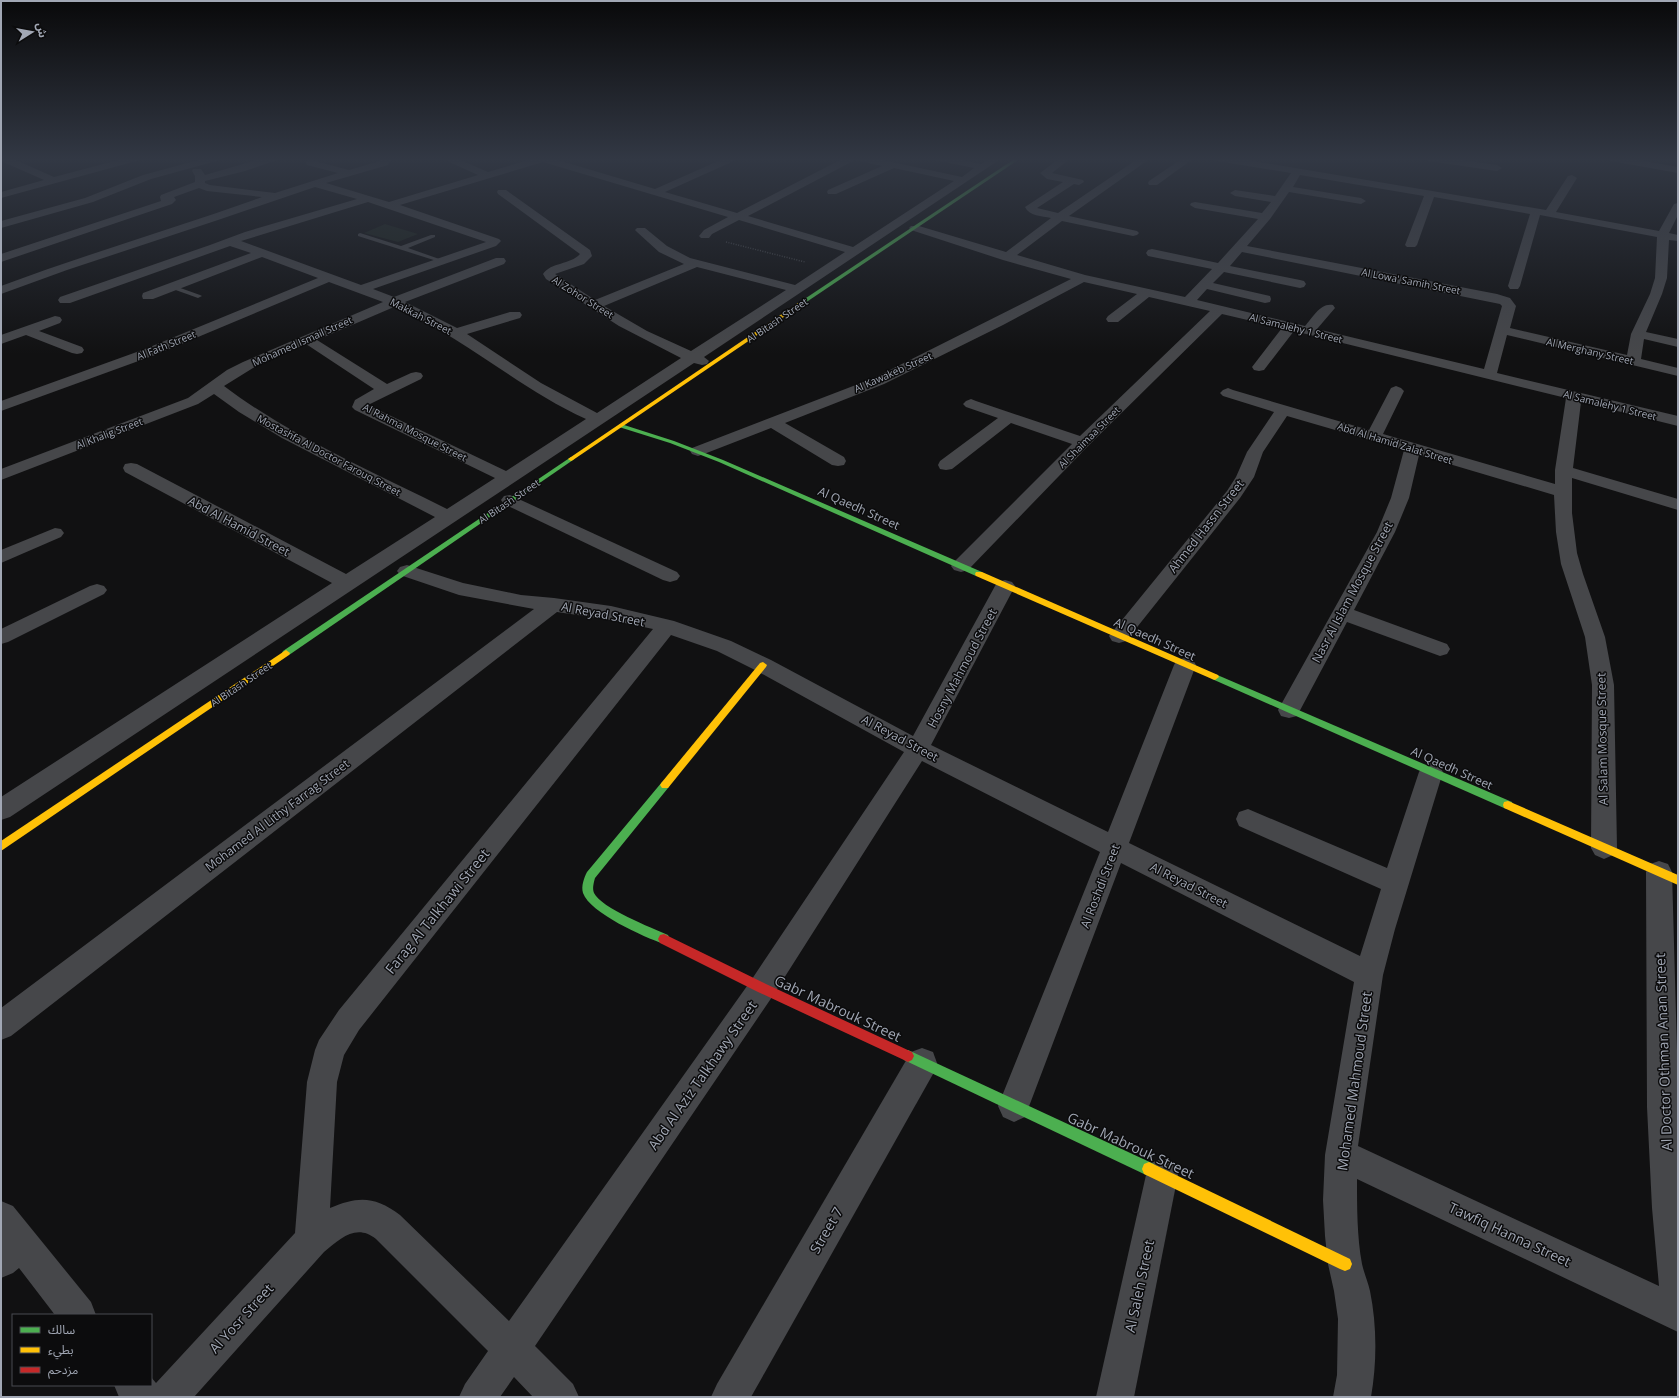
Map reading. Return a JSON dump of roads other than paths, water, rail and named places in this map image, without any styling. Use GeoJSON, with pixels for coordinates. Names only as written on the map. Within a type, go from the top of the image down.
{"type":"FeatureCollection","features":[{"type":"Feature","properties":{"kind":"street"},"geometry":{"type":"LineString","coordinates":[[1,258],[103,223]]}},
{"type":"Feature","properties":{"kind":"street"},"geometry":{"type":"LineString","coordinates":[[1,290],[62,267],[198,223]]}},
{"type":"Feature","properties":{"kind":"street"},"geometry":{"type":"LineString","coordinates":[[66,300],[204,252],[254,232],[284,223]]}},
{"type":"Feature","properties":{"kind":"street"},"geometry":{"type":"LineString","coordinates":[[361,289],[494,242],[494,240],[444,223]]}},
{"type":"Feature","properties":{"kind":"street","name":"Al Zohor Street"},"geometry":{"type":"LineString","coordinates":[[544,223],[586,254],[584,258],[551,271],[548,275],[647,336],[691,357],[710,364]]}},
{"type":"Feature","properties":{"kind":"street"},"geometry":{"type":"LineString","coordinates":[[705,236],[708,232],[724,223]]}},
{"type":"Feature","properties":{"kind":"street"},"geometry":{"type":"LineString","coordinates":[[758,223],[854,251]]}},
{"type":"Feature","properties":{"kind":"street","name":"Al Bitash Street"},"geometry":{"type":"LineString","coordinates":[[1,810],[691,357],[854,251],[900,223]]}},
{"type":"Feature","properties":{"kind":"street","name":"Al Bitash Street"},"geometry":{"type":"LineString","coordinates":[[1,847],[710,364],[920,223]]}},
{"type":"Feature","properties":{"kind":"street"},"geometry":{"type":"LineString","coordinates":[[1007,257],[1052,223]]}},
{"type":"Feature","properties":{"kind":"street"},"geometry":{"type":"LineString","coordinates":[[1088,223],[1133,233]]}},
{"type":"Feature","properties":{"kind":"street"},"geometry":{"type":"LineString","coordinates":[[1187,302],[1240,248],[1261,223]]}},
{"type":"Feature","properties":{"kind":"street"},"geometry":{"type":"LineString","coordinates":[[1411,246],[1419,223]]}},
{"type":"Feature","properties":{"kind":"street"},"geometry":{"type":"LineString","coordinates":[[1514,286],[1532,223]]}},
{"type":"Feature","properties":{"kind":"street"},"geometry":{"type":"LineString","coordinates":[[1602,223],[1678,238]]}},
{"type":"Feature","properties":{"kind":"street"},"geometry":{"type":"LineString","coordinates":[[1633,361],[1638,334],[1656,294],[1661,278],[1663,234],[1667,223]]}},
{"type":"Feature","properties":{"kind":"street","name":"Al Samalehy 1 Street"},"geometry":{"type":"LineString","coordinates":[[915,228],[1007,257],[1082,278],[1219,309],[1678,421]]}},
{"type":"Feature","properties":{"kind":"street"},"geometry":{"type":"LineString","coordinates":[[641,230],[670,254],[695,264],[797,288]]}},
{"type":"Feature","properties":{"kind":"street","name":"Makkah Street"},"geometry":{"type":"LineString","coordinates":[[229,241],[393,301],[421,314],[456,333],[553,397],[574,409],[598,419]]}},
{"type":"Feature","properties":{"kind":"street","name":"Al Lowa' Samih Street"},"geometry":{"type":"LineString","coordinates":[[1240,248],[1501,299],[1509,306],[1489,376]]}},
{"type":"Feature","properties":{"kind":"street"},"geometry":{"type":"LineString","coordinates":[[148,296],[262,253]]}},
{"type":"Feature","properties":{"kind":"street"},"geometry":{"type":"LineString","coordinates":[[1152,253],[1300,284]]}},
{"type":"Feature","properties":{"kind":"street","name":"Mohamed Ismail Street"},"geometry":{"type":"LineString","coordinates":[[214,386],[239,369],[393,301],[456,276],[500,261]]}},
{"type":"Feature","properties":{"kind":"street"},"geometry":{"type":"LineString","coordinates":[[595,305],[695,264]]}},
{"type":"Feature","properties":{"kind":"street","name":"Al Fath Street"},"geometry":{"type":"LineString","coordinates":[[1,406],[150,352],[329,278]]}},
{"type":"Feature","properties":{"kind":"street","name":"Al Kawakeb Street"},"geometry":{"type":"LineString","coordinates":[[698,451],[879,381],[998,322],[1082,278]]}},
{"type":"Feature","properties":{"kind":"street"},"geometry":{"type":"LineString","coordinates":[[1205,285],[1265,299]]}},
{"type":"Feature","properties":{"kind":"street"},"geometry":{"type":"LineString","coordinates":[[1113,319],[1146,293]]}},
{"type":"Feature","properties":{"kind":"street"},"geometry":{"type":"LineString","coordinates":[[1308,331],[1328,308]]}},
{"type":"Feature","properties":{"kind":"street","name":"Al Shaimaa Street"},"geometry":{"type":"LineString","coordinates":[[961,566],[1083,442],[1219,309]]}},
{"type":"Feature","properties":{"kind":"street"},"geometry":{"type":"LineString","coordinates":[[456,333],[515,315]]}},
{"type":"Feature","properties":{"kind":"street"},"geometry":{"type":"LineString","coordinates":[[1,340],[55,320]]}},
{"type":"Feature","properties":{"kind":"street"},"geometry":{"type":"LineString","coordinates":[[1260,367],[1290,327]]}},
{"type":"Feature","properties":{"kind":"street","name":"Al Merghany Street"},"geometry":{"type":"LineString","coordinates":[[1502,330],[1678,372]]}},
{"type":"Feature","properties":{"kind":"street"},"geometry":{"type":"LineString","coordinates":[[27,331],[76,350]]}},
{"type":"Feature","properties":{"kind":"street"},"geometry":{"type":"LineString","coordinates":[[1638,334],[1678,343]]}},
{"type":"Feature","properties":{"kind":"street"},"geometry":{"type":"LineString","coordinates":[[307,339],[386,390]]}},
{"type":"Feature","properties":{"kind":"street","name":"Al Rahma Mosque Street"},"geometry":{"type":"LineString","coordinates":[[416,376],[362,401],[360,403],[360,407],[507,478]]}},
{"type":"Feature","properties":{"kind":"street","name":"Al Khalig Street"},"geometry":{"type":"LineString","coordinates":[[1,475],[182,405],[202,396],[214,386]]}},
{"type":"Feature","properties":{"kind":"street","name":"Mostashfa Al Doctor Farouq Street"},"geometry":{"type":"LineString","coordinates":[[214,386],[244,409],[288,435],[448,517]]}},
{"type":"Feature","properties":{"kind":"street"},"geometry":{"type":"LineString","coordinates":[[1374,437],[1396,391]]}},
{"type":"Feature","properties":{"kind":"street","name":"Abd Al Hamid Zalat Street"},"geometry":{"type":"LineString","coordinates":[[1228,393],[1562,492]]}},
{"type":"Feature","properties":{"kind":"street","name":"Al Salam Mosque Street"},"geometry":{"type":"LineString","coordinates":[[1574,396],[1563,470],[1562,492],[1564,530],[1568,554],[1576,583],[1595,637],[1600,661],[1603,685],[1604,848]]}},
{"type":"Feature","properties":{"kind":"street"},"geometry":{"type":"LineString","coordinates":[[971,404],[1083,442]]}},
{"type":"Feature","properties":{"kind":"street","name":"Ahmed Hassn Street"},"geometry":{"type":"LineString","coordinates":[[1118,636],[1234,494],[1245,477],[1255,452],[1284,410]]}},
{"type":"Feature","properties":{"kind":"street"},"geometry":{"type":"LineString","coordinates":[[946,465],[1009,417]]}},
{"type":"Feature","properties":{"kind":"street"},"geometry":{"type":"LineString","coordinates":[[772,422],[838,461]]}},
{"type":"Feature","properties":{"kind":"street","name":"Al Qaedh Street"},"geometry":{"type":"LineString","coordinates":[[621,426],[698,451],[1669,876]]}},
{"type":"Feature","properties":{"kind":"street","name":"Nasr Al Islam Mosque Street"},"geometry":{"type":"LineString","coordinates":[[1289,710],[1386,532],[1400,498],[1412,448]]}},
{"type":"Feature","properties":{"kind":"street","name":"Abd Al Hamid Street"},"geometry":{"type":"LineString","coordinates":[[131,468],[347,583]]}},
{"type":"Feature","properties":{"kind":"street"},"geometry":{"type":"LineString","coordinates":[[1563,470],[1678,505]]}},
{"type":"Feature","properties":{"kind":"street"},"geometry":{"type":"LineString","coordinates":[[510,500],[670,576]]}},
{"type":"Feature","properties":{"kind":"street"},"geometry":{"type":"LineString","coordinates":[[1,557],[55,533]]}},
{"type":"Feature","properties":{"kind":"street","name":"Al Reyad Street"},"geometry":{"type":"LineString","coordinates":[[408,571],[452,587],[489,596],[611,613],[666,626],[724,646],[763,665],[918,749],[1369,975]]}},
{"type":"Feature","properties":{"kind":"street","name":"Hosny Mahmoud Street"},"geometry":{"type":"LineString","coordinates":[[918,749],[1006,586]]}},
{"type":"Feature","properties":{"kind":"street"},"geometry":{"type":"LineString","coordinates":[[1,637],[97,590]]}},
{"type":"Feature","properties":{"kind":"street","name":"Mohamed Al Lithy Farrag Street"},"geometry":{"type":"LineString","coordinates":[[1,1026],[554,604]]}},
{"type":"Feature","properties":{"kind":"street"},"geometry":{"type":"LineString","coordinates":[[1342,613],[1440,649]]}},
{"type":"Feature","properties":{"kind":"street","name":"Farag Al Talkhawi Street"},"geometry":{"type":"LineString","coordinates":[[312,1240],[319,1112],[322,1082],[330,1050],[349,1020],[666,626]]}},
{"type":"Feature","properties":{"kind":"street","name":"Gabr Mabrouk Street"},"geometry":{"type":"LineString","coordinates":[[763,665],[591,875],[587,889],[588,896],[592,901],[598,906],[762,988],[1162,1174],[1345,1264]]}},
{"type":"Feature","properties":{"kind":"street","name":"Al Roshdi Street"},"geometry":{"type":"LineString","coordinates":[[1014,1106],[1185,665]]}},
{"type":"Feature","properties":{"kind":"street","name":"Abd Al Aziz Talkhawy Street"},"geometry":{"type":"LineString","coordinates":[[478,1397],[762,988],[918,749]]}},
{"type":"Feature","properties":{"kind":"street","name":"Mohamed Mahmoud Street"},"geometry":{"type":"LineString","coordinates":[[1352,1397],[1356,1375],[1356,1319],[1352,1291],[1345,1264],[1340,1200],[1341,1155],[1369,975],[1381,929],[1431,772]]}},
{"type":"Feature","properties":{"kind":"street"},"geometry":{"type":"LineString","coordinates":[[1248,819],[1396,884]]}},
{"type":"Feature","properties":{"kind":"street","name":"Al Doctor Othman Anan Street"},"geometry":{"type":"LineString","coordinates":[[1669,876],[1663,1107],[1669,1208],[1678,1304]]}},
{"type":"Feature","properties":{"kind":"street","name":"Street 7"},"geometry":{"type":"LineString","coordinates":[[730,1397],[922,1063]]}},
{"type":"Feature","properties":{"kind":"street","name":"Tawfiq Hanna Street"},"geometry":{"type":"LineString","coordinates":[[1341,1155],[1678,1314]]}},
{"type":"Feature","properties":{"kind":"street","name":"Al Saleh Street"},"geometry":{"type":"LineString","coordinates":[[1115,1397],[1162,1174]]}},
{"type":"Feature","properties":{"kind":"street","name":"Al Yosr Street"},"geometry":{"type":"LineString","coordinates":[[169,1397],[312,1240],[332,1223],[354,1215],[373,1217],[388,1227],[560,1397]]}},
{"type":"Feature","properties":{"kind":"street"},"geometry":{"type":"LineString","coordinates":[[8,1241],[77,1314]]}},
{"type":"Feature","properties":{"kind":"street"},"geometry":{"type":"LineString","coordinates":[[134,1386],[143,1397]]}},
{"type":"Feature","properties":{"kind":"lane"},"geometry":{"type":"LineString","coordinates":[[360,235],[442,261]]}},
{"type":"Feature","properties":{"kind":"lane"},"geometry":{"type":"LineString","coordinates":[[402,248],[433,236]]}},
{"type":"Feature","properties":{"kind":"lane"},"geometry":{"type":"LineString","coordinates":[[172,287],[198,296]]}}]}
